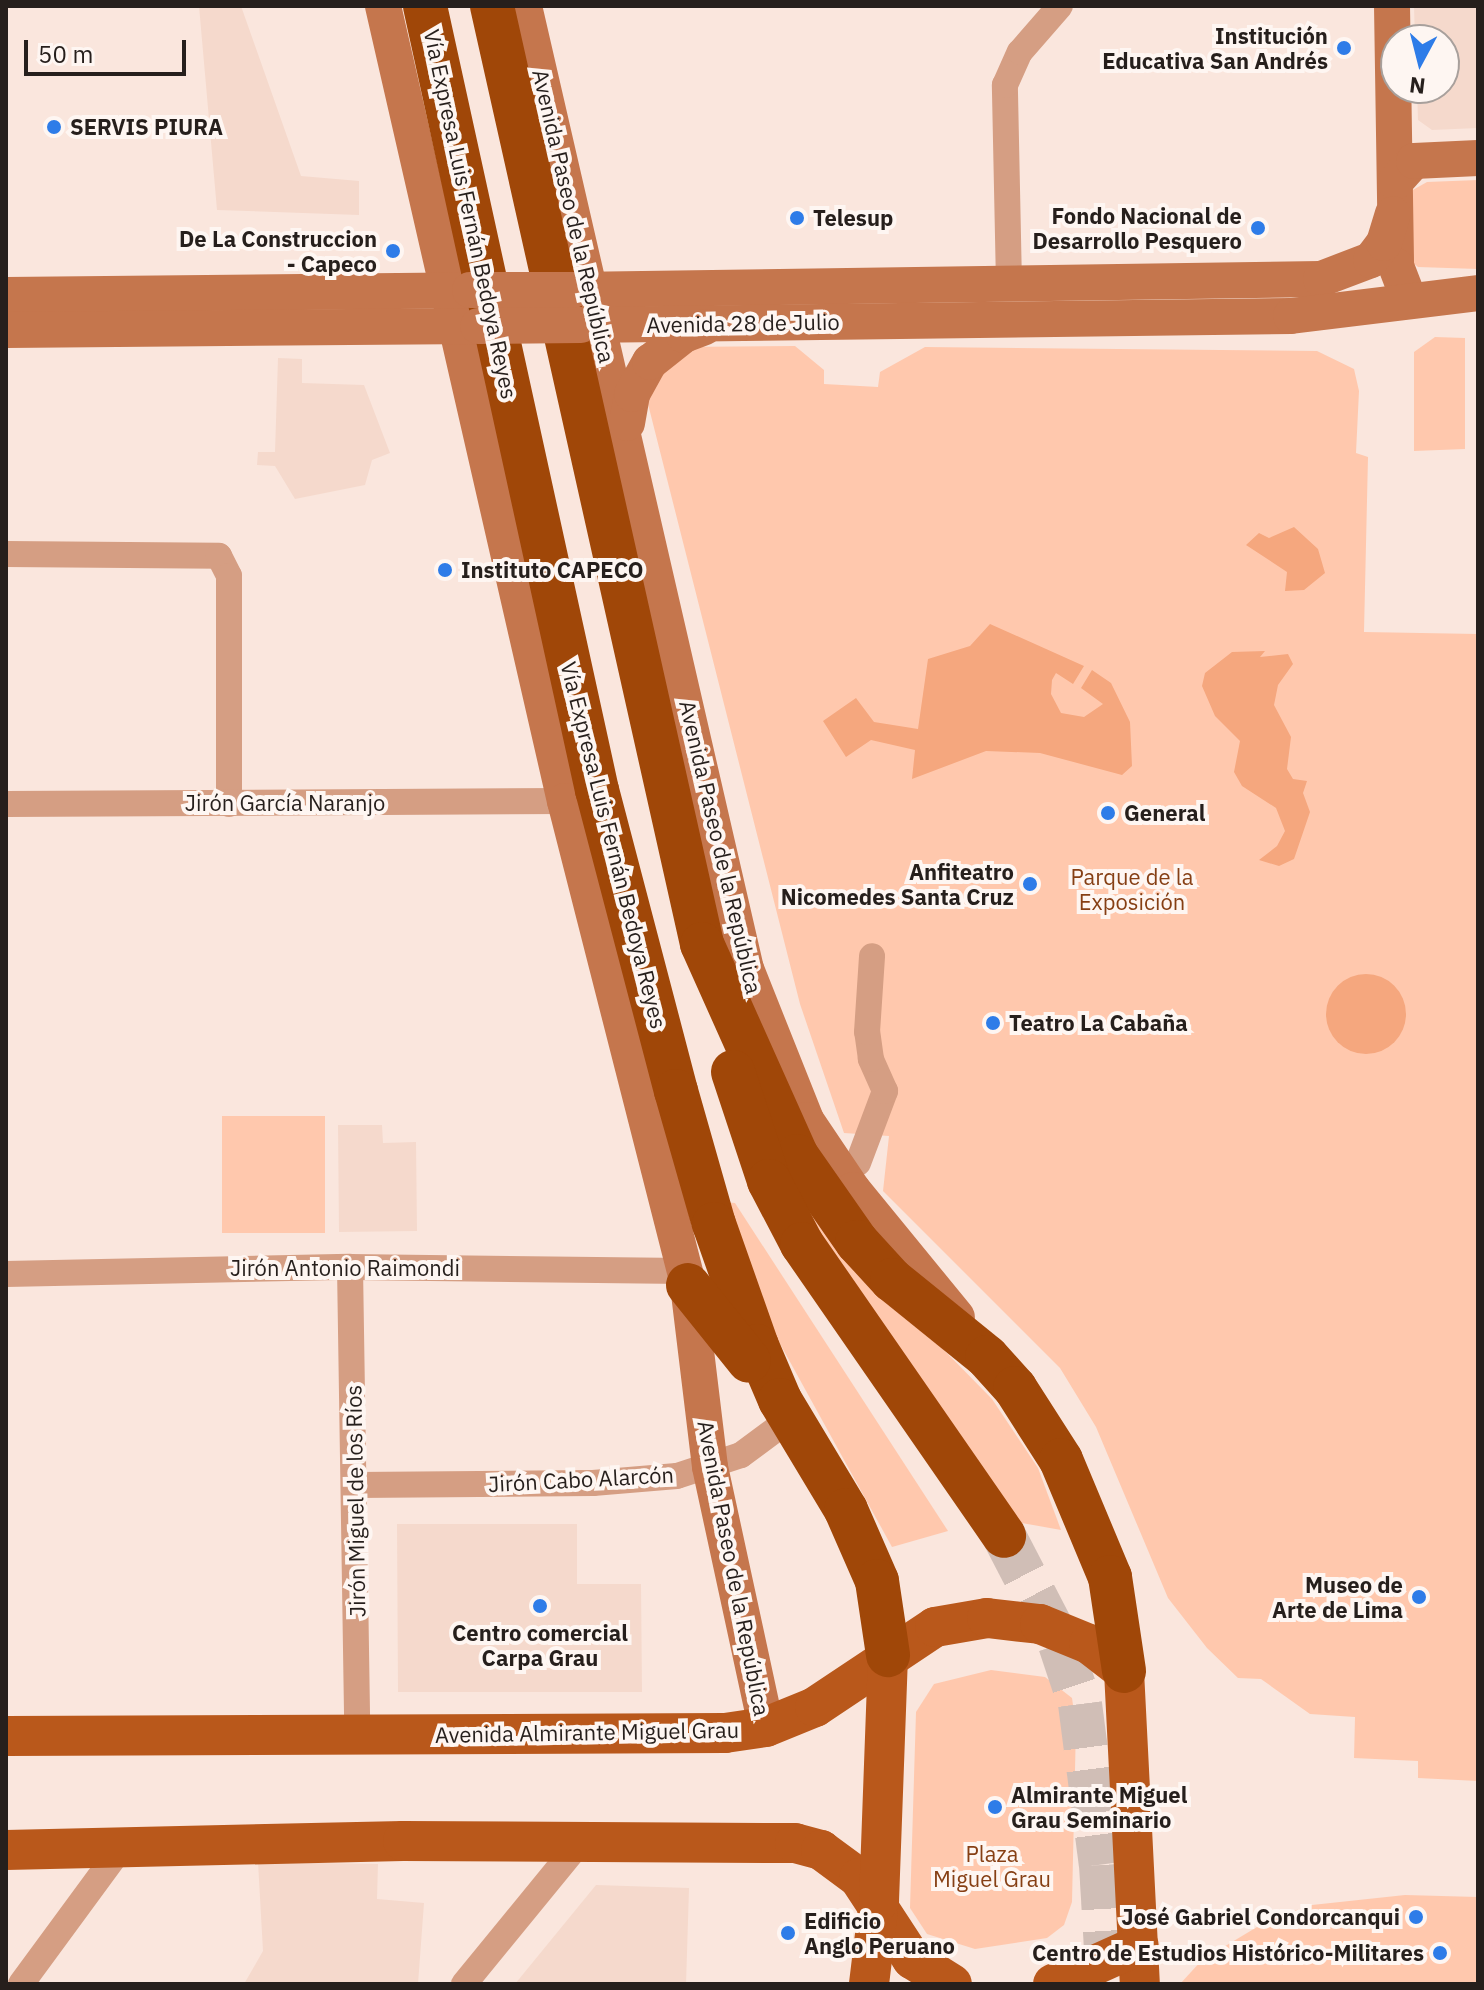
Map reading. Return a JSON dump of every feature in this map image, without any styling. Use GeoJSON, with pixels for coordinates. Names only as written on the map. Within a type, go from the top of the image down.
{"type":"FeatureCollection","features":[{"type":"Feature","properties":{"kind":"highway","name":"Vía Expresa Luis Fernán Bedoya Reyes"},"geometry":{"type":"LineString","coordinates":[[425,6],[601,805],[714,1224],[786,1409],[846,1510],[877,1581],[888,1655]]}},
{"type":"Feature","properties":{"kind":"highway"},"geometry":{"type":"LineString","coordinates":[[492,6],[736,1086],[769,1181],[825,1279],[1004,1536]]}},
{"type":"Feature","properties":{"kind":"highway"},"geometry":{"type":"LineString","coordinates":[[702,944],[797,1156],[857,1242],[892,1280],[987,1357]]}},
{"type":"Feature","properties":{"kind":"highway"},"geometry":{"type":"LineString","coordinates":[[687,1278],[786,1409]]}},
{"type":"Feature","properties":{"kind":"highway","name":"Avenida Paseo de la República"},"geometry":{"type":"LineString","coordinates":[[987,1357],[1015,1388],[1061,1460],[1088,1517],[1110,1577],[1124,1671]]}},
{"type":"Feature","properties":{"kind":"main road","name":"Avenida Paseo de la República"},"geometry":{"type":"LineString","coordinates":[[383,6],[460,290],[565,801],[687,1278],[710,1467],[766,1727]]}},
{"type":"Feature","properties":{"kind":"main road","name":"Avenida Paseo de la República"},"geometry":{"type":"LineString","coordinates":[[524,6],[591,325],[626,432],[746,969],[772,1045],[806,1120],[834,1162],[987,1357]]}},
{"type":"Feature","properties":{"kind":"main road"},"geometry":{"type":"LineString","coordinates":[[1392,6],[1397,275],[1408,298]]}},
{"type":"Feature","properties":{"kind":"main road"},"geometry":{"type":"LineString","coordinates":[[1394,198],[1414,161],[1478,158]]}},
{"type":"Feature","properties":{"kind":"main road","name":"Avenida 28 de Julio"},"geometry":{"type":"LineString","coordinates":[[6,295],[583,290],[1329,278],[1371,260],[1384,243],[1394,198]]}},
{"type":"Feature","properties":{"kind":"main road","name":"Avenida 28 de Julio"},"geometry":{"type":"LineString","coordinates":[[6,330],[1291,316],[1348,312],[1408,298],[1478,293]]}},
{"type":"Feature","properties":{"kind":"main road"},"geometry":{"type":"LineString","coordinates":[[626,432],[632,394],[650,362],[684,335],[725,323]]}},
{"type":"Feature","properties":{"kind":"main road","name":"Avenida Almirante Miguel Grau"},"geometry":{"type":"LineString","coordinates":[[6,1736],[725,1733],[766,1727],[815,1707],[888,1655],[935,1627],[1014,1619],[1065,1632],[1124,1671]]}},
{"type":"Feature","properties":{"kind":"main road"},"geometry":{"type":"LineString","coordinates":[[869,1984],[879,1901],[888,1655]]}},
{"type":"Feature","properties":{"kind":"main road","name":"Avenida Paseo de la República"},"geometry":{"type":"LineString","coordinates":[[1124,1671],[1140,1984]]}},
{"type":"Feature","properties":{"kind":"main road"},"geometry":{"type":"LineString","coordinates":[[6,1850],[582,1840],[795,1843],[840,1862],[879,1901],[888,1925],[912,1959],[952,1984]]}},
{"type":"Feature","properties":{"kind":"main road"},"geometry":{"type":"LineString","coordinates":[[1053,1984],[1139,1945]]}},
{"type":"Feature","properties":{"kind":"street"},"geometry":{"type":"LineString","coordinates":[[1009,284],[1005,85],[1020,52],[1060,6]]}},
{"type":"Feature","properties":{"kind":"street"},"geometry":{"type":"LineString","coordinates":[[6,554],[219,556],[229,576],[229,804]]}},
{"type":"Feature","properties":{"kind":"street","name":"Jirón García Naranjo"},"geometry":{"type":"LineString","coordinates":[[6,804],[565,801]]}},
{"type":"Feature","properties":{"kind":"street"},"geometry":{"type":"LineString","coordinates":[[858,1163],[885,1091],[871,1059],[867,1032],[872,956]]}},
{"type":"Feature","properties":{"kind":"street","name":"Jirón Antonio Raimondi"},"geometry":{"type":"LineString","coordinates":[[6,1274],[350,1267],[687,1278]]}},
{"type":"Feature","properties":{"kind":"street","name":"Jirón Miguel de los Ríos"},"geometry":{"type":"LineString","coordinates":[[350,1267],[356,1485],[357,1735]]}},
{"type":"Feature","properties":{"kind":"street","name":"Jirón Cabo Alarcón"},"geometry":{"type":"LineString","coordinates":[[356,1485],[593,1483],[677,1476],[741,1455],[786,1409]]}},
{"type":"Feature","properties":{"kind":"street"},"geometry":{"type":"LineString","coordinates":[[464,1984],[582,1840]]}},
{"type":"Feature","properties":{"kind":"street"},"geometry":{"type":"LineString","coordinates":[[21,1984],[120,1849]]}},
{"type":"Feature","properties":{"kind":"shaded area"},"geometry":{"type":"Polygon","coordinates":[[[199,6],[241,6],[301,176],[359,181],[359,215],[217,210],[199,6]]]}},
{"type":"Feature","properties":{"kind":"shaded area"},"geometry":{"type":"Polygon","coordinates":[[[1414,6],[1478,6],[1478,128],[1432,130],[1418,120],[1418,104],[1460,104],[1460,24],[1415,24],[1414,6]]]}},
{"type":"Feature","properties":{"kind":"shaded area"},"geometry":{"type":"Polygon","coordinates":[[[278,358],[302,359],[302,383],[364,385],[390,453],[372,460],[365,485],[295,499],[275,466],[257,465],[258,452],[275,452],[278,358]]]}},
{"type":"Feature","properties":{"kind":"shaded area"},"geometry":{"type":"Polygon","coordinates":[[[1294,527],[1318,549],[1325,573],[1304,590],[1285,591],[1287,572],[1246,545],[1259,533],[1269,538],[1294,527]]]}},
{"type":"Feature","properties":{"kind":"shaded area"},"geometry":{"type":"Polygon","coordinates":[[[990,624],[1084,666],[1073,684],[1056,673],[1052,680],[1051,694],[1061,713],[1084,717],[1103,704],[1081,688],[1092,670],[1111,683],[1130,722],[1132,766],[1122,775],[1040,753],[986,751],[912,779],[915,750],[871,740],[846,757],[823,721],[856,698],[874,722],[918,729],[928,659],[970,646],[990,624]]]}},
{"type":"Feature","properties":{"kind":"shaded area"},"geometry":{"type":"Polygon","coordinates":[[[1265,651],[1260,657],[1288,654],[1293,664],[1278,685],[1274,705],[1291,737],[1287,769],[1293,779],[1307,781],[1303,793],[1310,812],[1294,859],[1279,866],[1259,860],[1277,846],[1285,831],[1276,808],[1242,786],[1234,772],[1240,741],[1215,716],[1202,686],[1205,673],[1232,652],[1265,651]]]}},
{"type":"Feature","properties":{"kind":"shaded area"},"geometry":{"type":"Polygon","coordinates":[[[1366,974],[1381,977],[1394,986],[1403,999],[1406,1014],[1403,1029],[1394,1042],[1381,1051],[1366,1054],[1351,1051],[1338,1042],[1329,1029],[1326,1014],[1329,999],[1338,986],[1351,977],[1366,974]]]}},
{"type":"Feature","properties":{"kind":"shaded area"},"geometry":{"type":"Polygon","coordinates":[[[338,1125],[382,1125],[383,1143],[416,1142],[417,1231],[339,1232],[338,1125]]]}},
{"type":"Feature","properties":{"kind":"shaded area"},"geometry":{"type":"Polygon","coordinates":[[[397,1524],[577,1524],[577,1584],[641,1584],[642,1692],[398,1692],[397,1524]]]}},
{"type":"Feature","properties":{"kind":"shaded area"},"geometry":{"type":"Polygon","coordinates":[[[258,1862],[378,1864],[377,1899],[424,1903],[418,1984],[244,1984],[263,1951],[258,1862]]]}},
{"type":"Feature","properties":{"kind":"shaded area"},"geometry":{"type":"Polygon","coordinates":[[[596,1885],[689,1888],[686,1984],[515,1984],[596,1885]]]}},
{"type":"Feature","properties":{"kind":"green space"},"geometry":{"type":"Polygon","coordinates":[[[1478,180],[1478,269],[1418,267],[1413,263],[1411,191],[1427,182],[1478,180]]]}},
{"type":"Feature","properties":{"kind":"green space"},"geometry":{"type":"Polygon","coordinates":[[[1435,337],[1465,338],[1465,449],[1414,451],[1414,352],[1435,337]]]}},
{"type":"Feature","properties":{"kind":"green space","name":"Parque de la Exposición"},"geometry":{"type":"Polygon","coordinates":[[[795,346],[824,370],[824,384],[878,387],[880,372],[925,347],[1317,351],[1354,369],[1359,391],[1356,453],[1368,457],[1364,632],[1478,634],[1478,1781],[1418,1778],[1418,1761],[1354,1758],[1355,1717],[1310,1714],[1261,1679],[1238,1678],[1207,1648],[1168,1598],[1096,1427],[1060,1368],[883,1191],[889,1136],[844,1133],[800,1004],[648,404],[653,374],[679,347],[795,346]]]}},
{"type":"Feature","properties":{"kind":"green space"},"geometry":{"type":"Polygon","coordinates":[[[222,1116],[325,1116],[325,1233],[222,1233],[222,1116]]]}},
{"type":"Feature","properties":{"kind":"green space"},"geometry":{"type":"Polygon","coordinates":[[[790,1193],[992,1399],[1038,1468],[1061,1530],[1011,1521],[790,1193]]]}},
{"type":"Feature","properties":{"kind":"green space"},"geometry":{"type":"Polygon","coordinates":[[[724,1202],[735,1203],[948,1531],[892,1547],[773,1331],[724,1202]]]}},
{"type":"Feature","properties":{"kind":"green space","name":"Plaza Miguel Grau"},"geometry":{"type":"Polygon","coordinates":[[[991,1670],[1045,1677],[1072,1698],[1076,1726],[1072,1902],[1064,1925],[1047,1938],[975,1949],[927,1934],[910,1908],[916,1712],[934,1684],[991,1670]]]}},
{"type":"Feature","properties":{"kind":"green space"},"geometry":{"type":"Polygon","coordinates":[[[1405,1895],[1478,1897],[1478,1984],[1180,1984],[1202,1960],[1272,1918],[1312,1905],[1405,1895]]]}},
{"type":"Feature","properties":{"kind":"tunnel"},"geometry":{"type":"LineString","coordinates":[[1004,1536],[1060,1644],[1080,1704],[1101,1865],[1108,1984]]}},
{"type":"Feature","properties":{"kind":"place","name":"Institución Educativa San Andrés"},"geometry":{"type":"Point","coordinates":[1344,48]}},
{"type":"Feature","properties":{"kind":"place","name":"SERVIS PIURA"},"geometry":{"type":"Point","coordinates":[54,127]}},
{"type":"Feature","properties":{"kind":"place","name":"Telesup"},"geometry":{"type":"Point","coordinates":[797,218]}},
{"type":"Feature","properties":{"kind":"place","name":"Fondo Nacional de Desarrollo Pesquero"},"geometry":{"type":"Point","coordinates":[1258,228]}},
{"type":"Feature","properties":{"kind":"place","name":"De La Construccion - Capeco"},"geometry":{"type":"Point","coordinates":[393,251]}},
{"type":"Feature","properties":{"kind":"place","name":"Instituto CAPECO"},"geometry":{"type":"Point","coordinates":[445,570]}},
{"type":"Feature","properties":{"kind":"place","name":"General"},"geometry":{"type":"Point","coordinates":[1108,813]}},
{"type":"Feature","properties":{"kind":"place","name":"Anfiteatro Nicomedes Santa Cruz"},"geometry":{"type":"Point","coordinates":[1030,884]}},
{"type":"Feature","properties":{"kind":"place","name":"Teatro La Cabaña"},"geometry":{"type":"Point","coordinates":[993,1023]}},
{"type":"Feature","properties":{"kind":"place","name":"Museo de Arte de Lima"},"geometry":{"type":"Point","coordinates":[1419,1597]}},
{"type":"Feature","properties":{"kind":"place","name":"Centro comercial Carpa Grau"},"geometry":{"type":"Point","coordinates":[540,1606]}},
{"type":"Feature","properties":{"kind":"place","name":"Almirante Miguel Grau Seminario"},"geometry":{"type":"Point","coordinates":[995,1807]}},
{"type":"Feature","properties":{"kind":"place","name":"José Gabriel Condorcanqui"},"geometry":{"type":"Point","coordinates":[1416,1917]}},
{"type":"Feature","properties":{"kind":"place","name":"Edificio Anglo Peruano"},"geometry":{"type":"Point","coordinates":[788,1933]}},
{"type":"Feature","properties":{"kind":"place","name":"Centro de Estudios Histórico-Militares"},"geometry":{"type":"Point","coordinates":[1440,1953]}}]}
